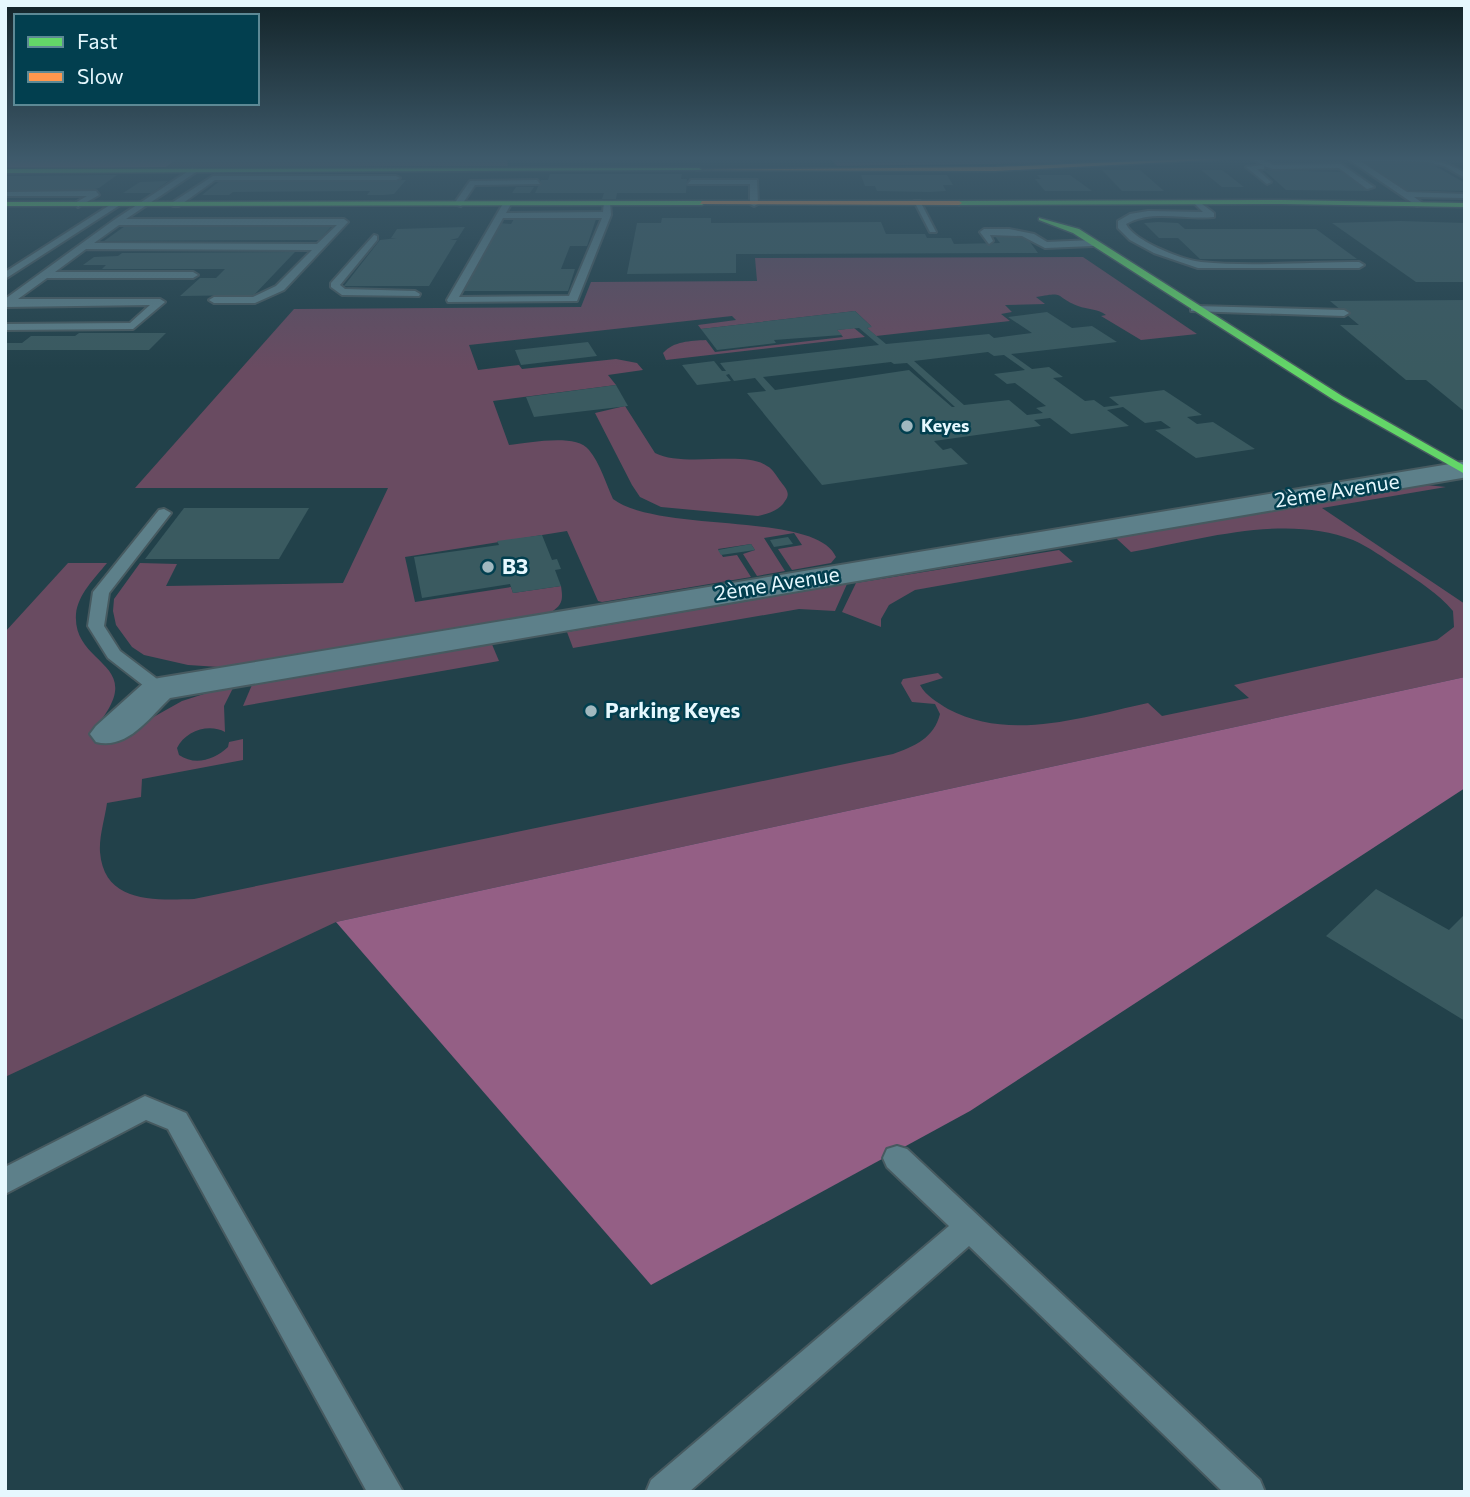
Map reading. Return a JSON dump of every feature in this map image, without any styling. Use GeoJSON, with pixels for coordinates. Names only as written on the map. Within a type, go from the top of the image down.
{"type":"FeatureCollection","features":[{"type":"Feature","properties":{"kind":"street","name":"2ème Avenue"},"geometry":{"type":"LineString","coordinates":[[1084,229],[1093,243],[1195,309],[1338,398],[1464,471]]}},
{"type":"Feature","properties":{"kind":"street","name":"2ème Avenue"},"geometry":{"type":"LineString","coordinates":[[159,688],[1464,471]]}},
{"type":"Feature","properties":{"kind":"street"},"geometry":{"type":"LineString","coordinates":[[109,734],[159,688]]}},
{"type":"Feature","properties":{"kind":"lane"},"geometry":{"type":"LineString","coordinates":[[5,276],[79,229]]}},
{"type":"Feature","properties":{"kind":"lane"},"geometry":{"type":"LineString","coordinates":[[7,303],[108,229]]}},
{"type":"Feature","properties":{"kind":"lane"},"geometry":{"type":"LineString","coordinates":[[214,300],[255,300],[280,288],[337,229]]}},
{"type":"Feature","properties":{"kind":"lane"},"geometry":{"type":"LineString","coordinates":[[492,229],[452,300],[573,299],[599,229]]}},
{"type":"Feature","properties":{"kind":"lane"},"geometry":{"type":"LineString","coordinates":[[1123,229],[1133,238],[1157,251],[1198,265],[1359,265]]}},
{"type":"Feature","properties":{"kind":"lane"},"geometry":{"type":"LineString","coordinates":[[989,241],[984,232],[1020,232],[1034,235],[1045,245],[1093,243]]}},
{"type":"Feature","properties":{"kind":"lane"},"geometry":{"type":"LineString","coordinates":[[374,238],[334,285],[342,292],[415,294]]}},
{"type":"Feature","properties":{"kind":"lane"},"geometry":{"type":"LineString","coordinates":[[84,246],[320,247]]}},
{"type":"Feature","properties":{"kind":"lane"},"geometry":{"type":"LineString","coordinates":[[44,275],[193,275]]}},
{"type":"Feature","properties":{"kind":"lane"},"geometry":{"type":"LineString","coordinates":[[5,327],[133,326],[160,302],[7,303]]}},
{"type":"Feature","properties":{"kind":"lane"},"geometry":{"type":"LineString","coordinates":[[1195,309],[1344,313]]}},
{"type":"Feature","properties":{"kind":"lane"},"geometry":{"type":"LineString","coordinates":[[159,688],[114,654],[96,626],[102,592],[164,513]]}},
{"type":"Feature","properties":{"kind":"lane"},"geometry":{"type":"LineString","coordinates":[[5,1181],[145,1107],[177,1121],[386,1492]]}},
{"type":"Feature","properties":{"kind":"lane"},"geometry":{"type":"LineString","coordinates":[[897,1158],[1248,1492]]}},
{"type":"Feature","properties":{"kind":"lane"},"geometry":{"type":"LineString","coordinates":[[663,1492],[970,1227]]}},
{"type":"Feature","properties":{"kind":"shaded area"},"geometry":{"type":"Polygon","coordinates":[[[1083,257],[1197,334],[1141,340],[1101,316],[1106,315],[1103,313],[1078,306],[1052,294],[1036,297],[1045,304],[1005,305],[1012,312],[1001,314],[1010,321],[876,336],[867,328],[871,326],[855,311],[701,329],[698,325],[736,320],[732,316],[469,345],[478,370],[519,365],[522,369],[616,359],[637,363],[643,370],[608,375],[616,385],[493,401],[509,445],[563,440],[583,445],[596,461],[613,499],[635,510],[799,533],[823,543],[836,557],[831,563],[792,570],[778,549],[802,545],[794,533],[764,538],[785,571],[757,576],[743,554],[755,550],[751,544],[718,549],[723,557],[737,555],[751,577],[602,602],[598,601],[567,531],[405,557],[415,602],[511,587],[513,593],[561,586],[561,601],[551,612],[219,667],[188,665],[144,655],[132,647],[116,625],[114,599],[140,563],[177,564],[166,586],[343,583],[388,488],[135,488],[294,309],[581,307],[591,282],[757,281],[755,258],[1083,257]]]}},
{"type":"Feature","properties":{"kind":"shaded area"},"geometry":{"type":"Polygon","coordinates":[[[854,328],[865,337],[666,360],[663,353],[672,346],[688,341],[706,340],[715,352],[843,337],[837,330],[854,328]]]}},
{"type":"Feature","properties":{"kind":"shaded area"},"geometry":{"type":"Polygon","coordinates":[[[625,406],[655,453],[682,459],[757,461],[773,471],[786,489],[787,498],[777,509],[758,516],[661,507],[640,497],[595,413],[625,406]]]}},
{"type":"Feature","properties":{"kind":"shaded area"},"geometry":{"type":"Polygon","coordinates":[[[1426,485],[1446,487],[1322,508],[1465,604],[1465,677],[336,922],[5,1077],[5,632],[68,563],[107,563],[84,593],[76,614],[78,632],[86,646],[113,678],[115,691],[109,708],[92,731],[141,724],[182,701],[235,684],[224,706],[225,732],[212,728],[198,730],[186,737],[177,748],[179,755],[198,761],[223,752],[229,742],[243,739],[243,760],[142,779],[141,797],[107,803],[102,827],[100,852],[104,869],[111,881],[121,890],[149,898],[194,899],[893,754],[916,744],[928,735],[940,714],[935,704],[912,702],[901,683],[903,679],[938,673],[943,678],[920,685],[929,696],[948,709],[972,719],[996,724],[1047,724],[1148,703],[1162,716],[1249,698],[1234,685],[1437,640],[1454,627],[1453,611],[1420,583],[1353,540],[1327,532],[1271,529],[1242,531],[1131,552],[1117,539],[1426,485]]]}},
{"type":"Feature","properties":{"kind":"shaded area"},"geometry":{"type":"Polygon","coordinates":[[[1059,550],[1073,562],[915,590],[889,605],[881,619],[881,627],[842,612],[856,583],[1059,550]]]}},
{"type":"Feature","properties":{"kind":"shaded area"},"geometry":{"type":"Polygon","coordinates":[[[847,584],[835,611],[799,609],[573,648],[567,632],[847,584]]]}},
{"type":"Feature","properties":{"kind":"shaded area"},"geometry":{"type":"Polygon","coordinates":[[[491,642],[499,661],[243,706],[254,680],[491,642]]]}},
{"type":"Feature","properties":{"kind":"shaded area"},"geometry":{"type":"Polygon","coordinates":[[[1465,677],[1465,788],[970,1111],[651,1285],[336,922],[1465,677]]]}},
{"type":"Feature","properties":{"kind":"building"},"geometry":{"type":"Polygon","coordinates":[[[121,229],[329,229],[319,240],[104,241],[121,229]]]}},
{"type":"Feature","properties":{"kind":"building"},"geometry":{"type":"Polygon","coordinates":[[[397,229],[464,229],[458,238],[450,240],[457,240],[429,286],[344,286],[380,240],[397,238],[391,238],[397,229]]]}},
{"type":"Feature","properties":{"kind":"building"},"geometry":{"type":"Polygon","coordinates":[[[496,229],[593,229],[587,246],[570,246],[561,269],[575,269],[568,291],[462,291],[496,229]]]}},
{"type":"Feature","properties":{"kind":"building"},"geometry":{"type":"Polygon","coordinates":[[[636,229],[884,229],[886,234],[925,234],[927,238],[951,238],[954,244],[1000,243],[994,235],[1025,235],[1038,253],[736,254],[736,273],[627,274],[636,229]]]}},
{"type":"Feature","properties":{"kind":"building"},"geometry":{"type":"Polygon","coordinates":[[[1150,229],[1316,229],[1357,259],[1200,259],[1178,238],[1159,238],[1150,229]]]}},
{"type":"Feature","properties":{"kind":"building"},"geometry":{"type":"Polygon","coordinates":[[[1340,229],[1465,229],[1465,282],[1416,282],[1340,229]]]}},
{"type":"Feature","properties":{"kind":"building"},"geometry":{"type":"Polygon","coordinates":[[[295,252],[254,295],[180,296],[200,278],[216,278],[225,269],[102,269],[106,265],[83,265],[94,257],[118,256],[122,253],[295,252]]]}},
{"type":"Feature","properties":{"kind":"building"},"geometry":{"type":"Polygon","coordinates":[[[1465,300],[1465,412],[1426,380],[1406,380],[1340,325],[1359,325],[1330,301],[1465,300]]]}},
{"type":"Feature","properties":{"kind":"building","name":"Keyes"},"geometry":{"type":"Polygon","coordinates":[[[855,311],[872,327],[867,328],[886,344],[989,334],[994,338],[1032,333],[1008,317],[1047,312],[1072,328],[1092,326],[1117,342],[1011,354],[1032,369],[1049,367],[1063,377],[1053,378],[1085,401],[1094,400],[1104,407],[1119,405],[1109,397],[1164,390],[1202,415],[1187,417],[1197,424],[1213,422],[1255,449],[1196,458],[1155,430],[1171,428],[1161,421],[1145,423],[1123,407],[1107,410],[1129,426],[1071,434],[1050,418],[1034,420],[1041,426],[934,441],[943,450],[951,448],[968,464],[822,485],[747,393],[766,391],[755,378],[734,381],[729,374],[726,375],[731,381],[697,385],[682,365],[714,361],[722,371],[726,371],[720,363],[879,345],[859,328],[837,330],[842,335],[774,340],[776,343],[717,350],[701,329],[855,311]],[[988,352],[914,361],[964,405],[1009,400],[1027,415],[1043,413],[1036,408],[1046,406],[1015,383],[1007,384],[994,374],[1025,370],[1004,355],[994,356],[988,352]],[[891,362],[763,377],[775,390],[909,370],[955,407],[907,363],[891,362]]]}},
{"type":"Feature","properties":{"kind":"building"},"geometry":{"type":"Polygon","coordinates":[[[79,333],[166,333],[149,350],[5,350],[5,343],[22,343],[31,336],[75,336],[79,333]]]}},
{"type":"Feature","properties":{"kind":"building"},"geometry":{"type":"Polygon","coordinates":[[[588,342],[597,356],[521,365],[515,350],[588,342]]]}},
{"type":"Feature","properties":{"kind":"building"},"geometry":{"type":"Polygon","coordinates":[[[616,385],[628,406],[534,417],[526,397],[616,385]]]}},
{"type":"Feature","properties":{"kind":"building"},"geometry":{"type":"Polygon","coordinates":[[[184,508],[309,508],[279,559],[145,559],[184,508]]]}},
{"type":"Feature","properties":{"kind":"building","name":"B3"},"geometry":{"type":"Polygon","coordinates":[[[542,535],[552,560],[557,559],[561,569],[555,570],[561,586],[513,593],[510,584],[422,598],[414,557],[499,545],[497,541],[542,535]]]}},
{"type":"Feature","properties":{"kind":"building"},"geometry":{"type":"Polygon","coordinates":[[[788,537],[793,544],[774,547],[770,540],[788,537]]]}},
{"type":"Feature","properties":{"kind":"building"},"geometry":{"type":"Polygon","coordinates":[[[751,544],[755,550],[721,555],[718,550],[751,544]]]}},
{"type":"Feature","properties":{"kind":"building"},"geometry":{"type":"Polygon","coordinates":[[[1376,889],[1449,930],[1465,914],[1465,1021],[1326,936],[1376,889]]]}},
{"type":"Feature","properties":{"kind":"traffic: fast"},"geometry":{"type":"LineString","coordinates":[[1070,229],[1338,398],[1465,471]]}},
{"type":"Feature","properties":{"kind":"place","name":"Keyes"},"geometry":{"type":"Point","coordinates":[907,426]}},
{"type":"Feature","properties":{"kind":"place","name":"B3"},"geometry":{"type":"Point","coordinates":[488,567]}},
{"type":"Feature","properties":{"kind":"place","name":"Parking Keyes"},"geometry":{"type":"Point","coordinates":[591,711]}}]}
